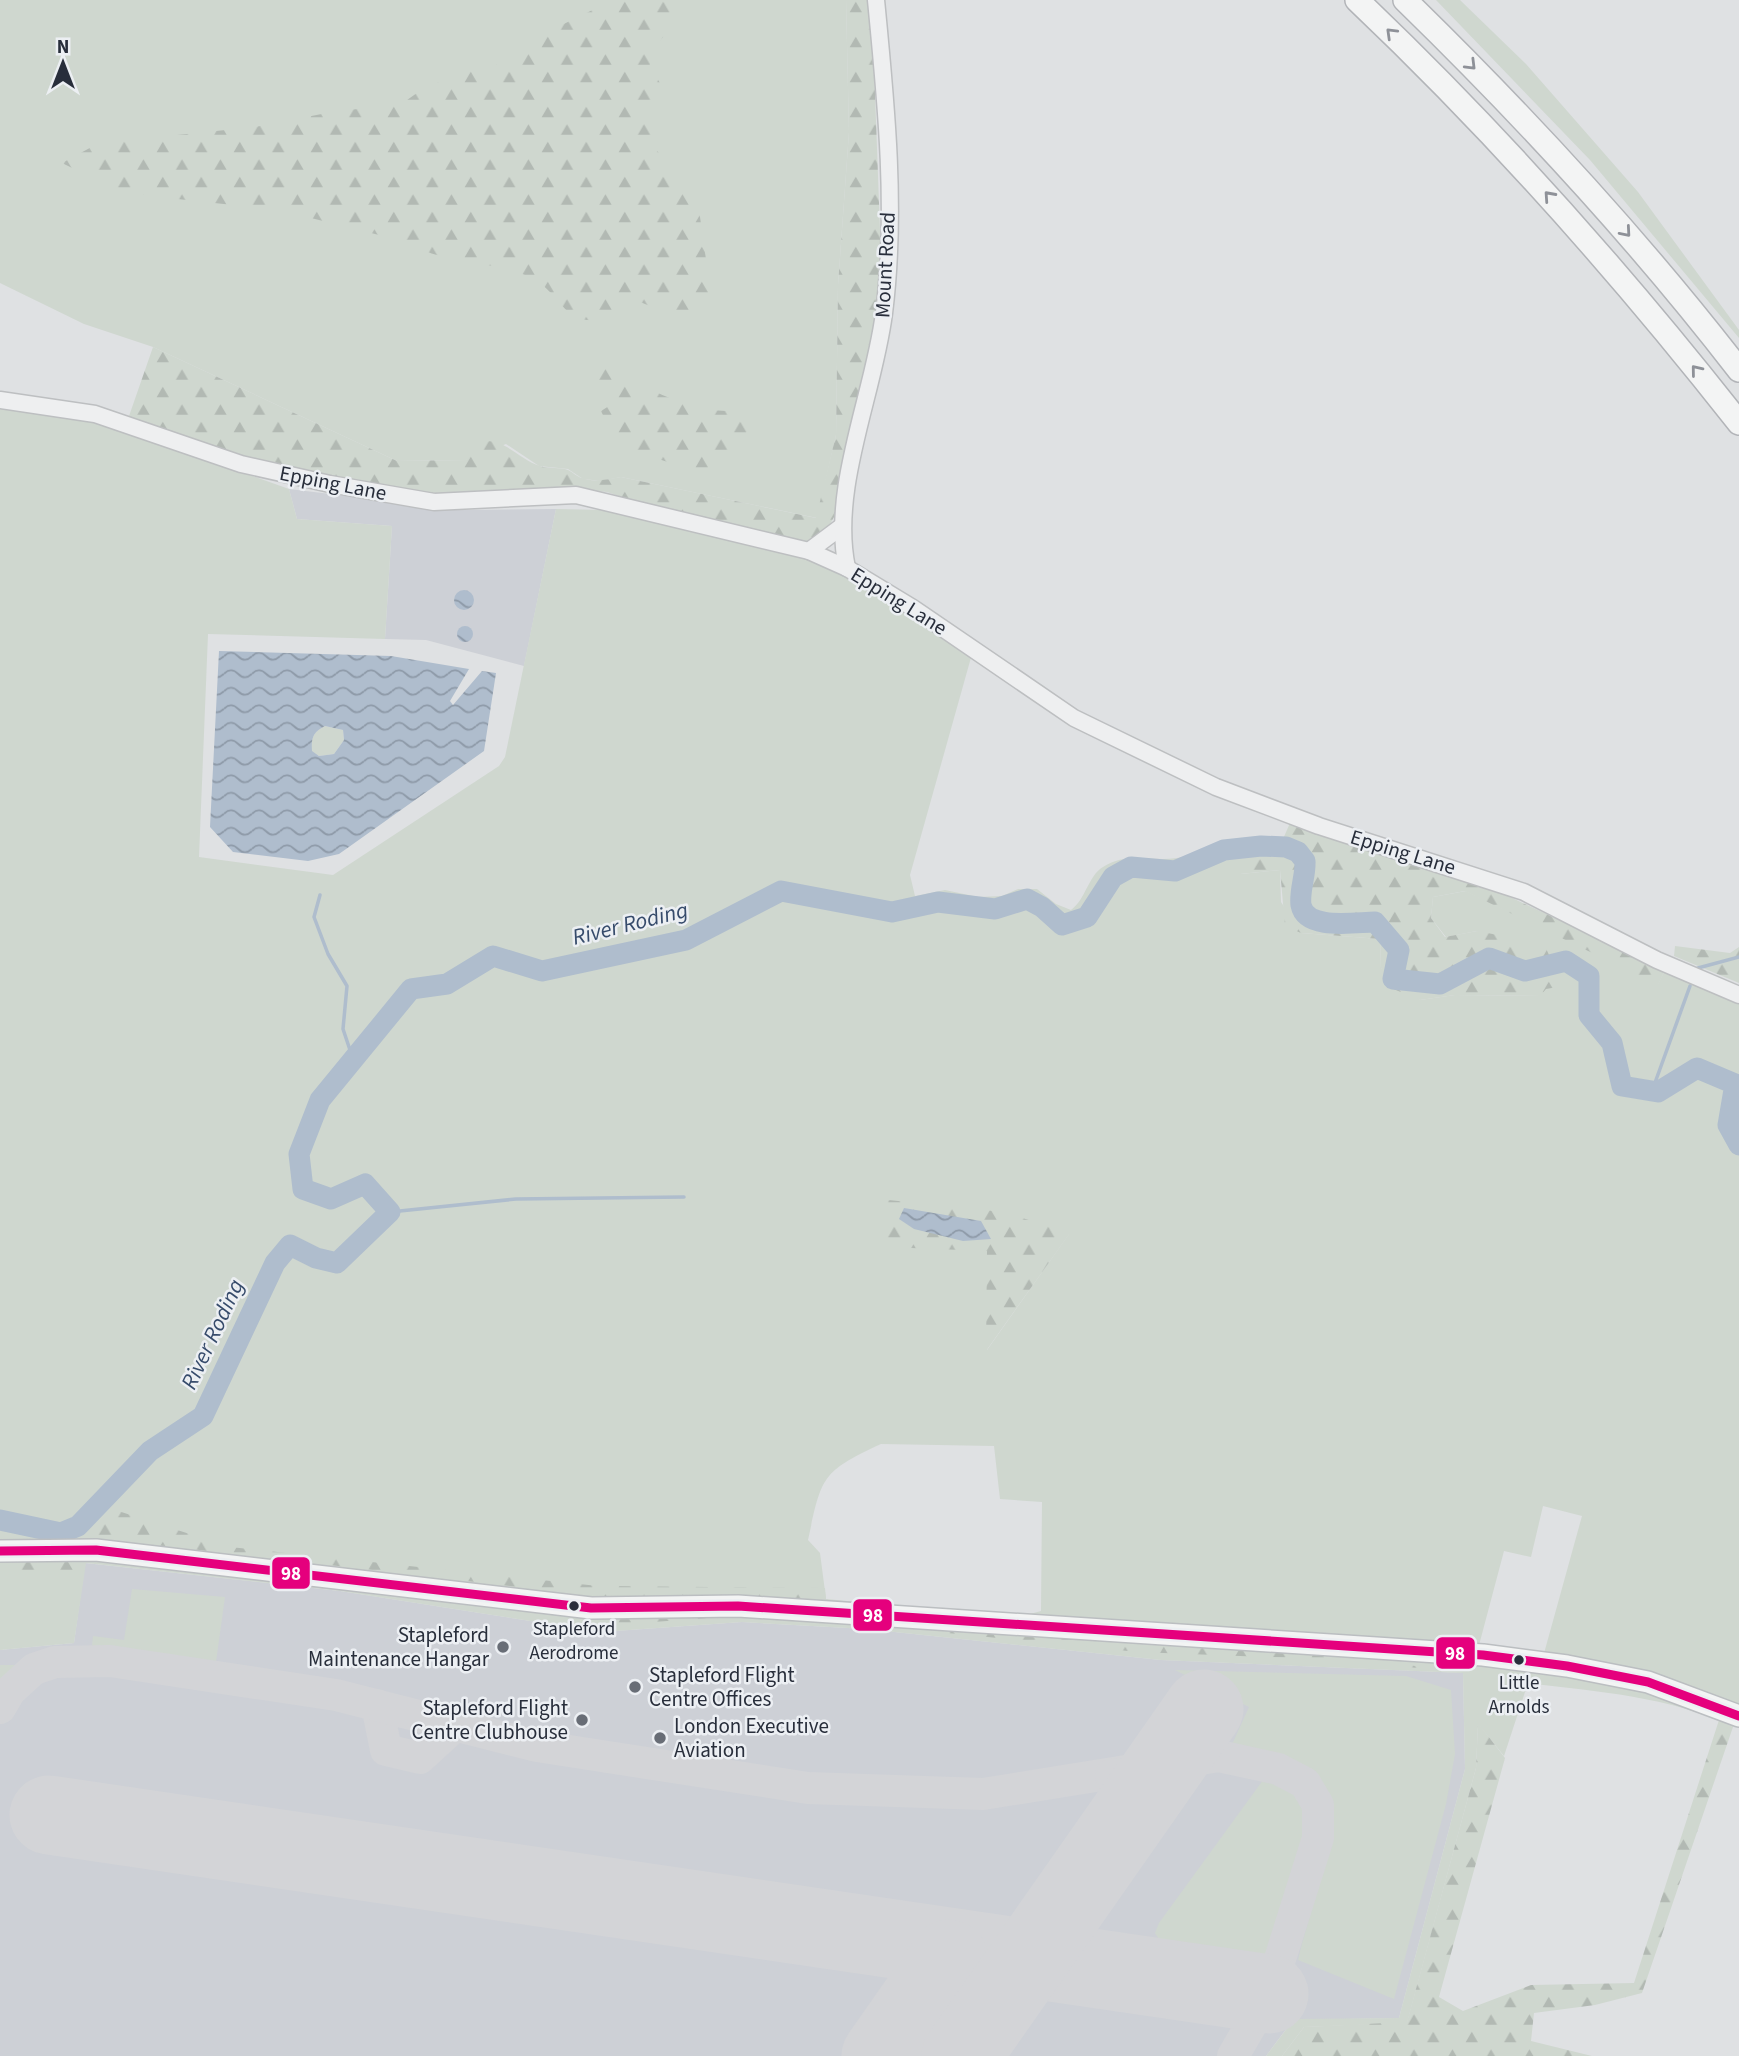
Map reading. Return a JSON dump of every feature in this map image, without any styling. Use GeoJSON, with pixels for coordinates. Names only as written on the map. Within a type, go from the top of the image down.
{"type":"FeatureCollection","features":[{"type":"Feature","properties":{"kind":"highway"},"geometry":{"type":"LineString","coordinates":[[1357,0],[1471,113],[1558,206],[1739,423]]}},
{"type":"Feature","properties":{"kind":"highway"},"geometry":{"type":"LineString","coordinates":[[1405,0],[1560,158],[1643,252],[1739,370]]}},
{"type":"Feature","properties":{"kind":"main road"},"geometry":{"type":"LineString","coordinates":[[0,1551],[96,1550],[591,1608],[738,1606],[1483,1655],[1567,1666],[1648,1682],[1739,1717]]}},
{"type":"Feature","properties":{"kind":"street","name":"Mount Road"},"geometry":{"type":"LineString","coordinates":[[846,568],[841,527],[879,345],[887,286],[889,188],[876,0]]}},
{"type":"Feature","properties":{"kind":"street","name":"Epping Lane"},"geometry":{"type":"LineString","coordinates":[[0,400],[95,414],[241,464],[330,484],[434,502],[576,495],[810,551],[846,568],[913,608],[1059,709],[1216,787],[1320,826],[1524,892],[1657,960],[1739,995]]}},
{"type":"Feature","properties":{"kind":"street"},"geometry":{"type":"LineString","coordinates":[[810,551],[841,527]]}},
{"type":"Feature","properties":{"kind":"shaded area"},"geometry":{"type":"Polygon","coordinates":[[[289,489],[463,510],[556,509],[524,666],[426,640],[385,639],[392,526],[297,519],[289,489]]]}},
{"type":"Feature","properties":{"kind":"shaded area","name":"Stapleford Aerodrome"},"geometry":{"type":"Polygon","coordinates":[[[85,1563],[340,1591],[601,1632],[742,1622],[866,1629],[1161,1660],[1463,1673],[1465,1769],[1399,2018],[1293,2020],[1266,2056],[0,2056],[0,1650],[74,1643],[85,1563]]]}},
{"type":"Feature","properties":{"kind":"green space"},"geometry":{"type":"Polygon","coordinates":[[[0,0],[846,0],[849,132],[838,285],[836,435],[817,518],[621,477],[601,481],[583,479],[568,469],[539,466],[506,444],[466,460],[397,461],[153,347],[84,324],[0,283],[0,0]]]}},
{"type":"Feature","properties":{"kind":"green space"},"geometry":{"type":"Polygon","coordinates":[[[685,0],[680,19],[653,48],[650,65],[661,85],[652,144],[689,192],[700,217],[712,302],[705,314],[657,309],[633,299],[618,300],[622,318],[600,321],[584,319],[573,315],[539,283],[511,270],[450,258],[407,242],[279,210],[159,197],[115,189],[62,163],[99,143],[255,127],[337,111],[400,105],[424,88],[465,72],[493,67],[535,38],[611,1],[685,0]]]}},
{"type":"Feature","properties":{"kind":"green space"},"geometry":{"type":"Polygon","coordinates":[[[846,0],[869,0],[882,285],[834,517],[819,537],[804,543],[637,502],[607,492],[576,489],[434,497],[204,450],[128,419],[153,347],[397,461],[466,460],[475,448],[484,442],[493,442],[540,466],[565,469],[591,480],[621,477],[816,518],[836,435],[838,285],[849,132],[846,0]]]}},
{"type":"Feature","properties":{"kind":"green space"},"geometry":{"type":"Polygon","coordinates":[[[1436,0],[1460,0],[1526,64],[1638,192],[1739,330],[1739,338],[1590,160],[1436,0]]]}},
{"type":"Feature","properties":{"kind":"green space"},"geometry":{"type":"Polygon","coordinates":[[[606,358],[647,387],[694,406],[726,411],[733,401],[743,398],[749,404],[750,420],[743,445],[724,454],[709,476],[629,449],[615,440],[601,411],[609,406],[612,398],[595,379],[600,361],[606,358]]]}},
{"type":"Feature","properties":{"kind":"green space"},"geometry":{"type":"Polygon","coordinates":[[[0,404],[92,419],[289,489],[297,519],[392,526],[385,639],[208,634],[199,857],[333,875],[499,766],[505,757],[556,509],[605,510],[807,558],[834,568],[972,654],[910,875],[915,896],[945,890],[978,897],[1002,896],[1018,889],[1037,889],[1056,904],[1071,910],[1098,871],[1112,862],[1130,858],[1177,858],[1244,840],[1241,874],[1280,870],[1281,902],[1301,933],[1380,939],[1381,968],[1420,1000],[1455,995],[1540,996],[1477,931],[1446,937],[1431,918],[1433,897],[1466,891],[1658,984],[1665,970],[1739,999],[1739,1722],[1734,1720],[1733,1727],[1684,1708],[1658,1702],[1528,1683],[1504,1756],[1478,1724],[1476,1768],[1407,2023],[1304,2027],[1282,2056],[1266,2056],[1294,2019],[1399,2018],[1465,1769],[1463,1673],[1161,1660],[866,1629],[742,1622],[601,1632],[340,1591],[86,1563],[74,1643],[0,1650],[0,404]],[[1069,1234],[987,1251],[987,1350],[1069,1234]],[[881,1444],[846,1462],[827,1478],[817,1502],[808,1540],[820,1553],[826,1599],[1019,1617],[1041,1611],[1042,1502],[1000,1499],[994,1446],[881,1444]],[[1543,1506],[1531,1557],[1504,1551],[1478,1649],[1543,1657],[1582,1516],[1543,1506]]]}},
{"type":"Feature","properties":{"kind":"green space"},"geometry":{"type":"Polygon","coordinates":[[[325,726],[343,730],[344,740],[334,754],[319,756],[311,751],[312,742],[315,733],[325,726]]]}},
{"type":"Feature","properties":{"kind":"green space"},"geometry":{"type":"Polygon","coordinates":[[[1290,823],[1491,888],[1665,970],[1658,985],[1465,891],[1433,897],[1431,918],[1445,937],[1477,931],[1544,944],[1563,986],[1546,989],[1540,996],[1455,995],[1420,1000],[1391,988],[1381,968],[1380,939],[1301,933],[1285,926],[1280,870],[1240,874],[1244,840],[1283,839],[1290,823]]]}},
{"type":"Feature","properties":{"kind":"green space"},"geometry":{"type":"Polygon","coordinates":[[[1675,946],[1730,953],[1739,947],[1739,983],[1674,956],[1675,946]]]}},
{"type":"Feature","properties":{"kind":"green space"},"geometry":{"type":"Polygon","coordinates":[[[879,1199],[1003,1212],[1070,1233],[986,1351],[987,1251],[886,1247],[879,1199]],[[899,1219],[914,1229],[990,1239],[899,1219]]]}},
{"type":"Feature","properties":{"kind":"green space"},"geometry":{"type":"Polygon","coordinates":[[[112,1509],[230,1547],[598,1586],[825,1588],[826,1599],[597,1596],[165,1546],[44,1539],[0,1542],[0,1513],[13,1512],[59,1524],[112,1509]]]}},
{"type":"Feature","properties":{"kind":"green space"},"geometry":{"type":"Polygon","coordinates":[[[84,1559],[84,1570],[0,1573],[0,1560],[84,1559]]]}},
{"type":"Feature","properties":{"kind":"green space"},"geometry":{"type":"Polygon","coordinates":[[[132,1589],[225,1597],[216,1662],[92,1646],[93,1636],[124,1640],[132,1589]]]}},
{"type":"Feature","properties":{"kind":"green space"},"geometry":{"type":"Polygon","coordinates":[[[723,1610],[1387,1660],[1429,1669],[1321,1659],[1138,1652],[827,1621],[737,1616],[611,1625],[601,1616],[723,1610]]]}},
{"type":"Feature","properties":{"kind":"green space"},"geometry":{"type":"Polygon","coordinates":[[[0,1665],[26,1665],[0,1686],[0,1665]]]}},
{"type":"Feature","properties":{"kind":"green space"},"geometry":{"type":"Polygon","coordinates":[[[1175,1670],[1406,1676],[1451,1690],[1455,1754],[1446,1804],[1394,1999],[1298,1960],[1326,1854],[1329,1823],[1324,1796],[1308,1774],[1277,1758],[1230,1749],[1249,1707],[1175,1670]]]}},
{"type":"Feature","properties":{"kind":"green space"},"geometry":{"type":"Polygon","coordinates":[[[1719,1720],[1733,1727],[1642,1993],[1595,2005],[1534,2013],[1531,2041],[1592,2056],[1282,2056],[1304,2027],[1407,2022],[1476,1768],[1478,1723],[1505,1758],[1439,1997],[1463,2011],[1531,1985],[1634,1983],[1719,1720]]]}},
{"type":"Feature","properties":{"kind":"green space"},"geometry":{"type":"Polygon","coordinates":[[[1266,1776],[1288,1785],[1302,1797],[1310,1815],[1312,1839],[1273,1959],[1160,1941],[1155,1933],[1159,1923],[1266,1776]]]}},
{"type":"Feature","properties":{"kind":"water"},"geometry":{"type":"Polygon","coordinates":[[[464,590],[471,593],[474,600],[471,607],[464,610],[457,607],[454,600],[457,593],[464,590]]]}},
{"type":"Feature","properties":{"kind":"water"},"geometry":{"type":"Polygon","coordinates":[[[465,626],[471,628],[471,640],[465,642],[459,640],[457,634],[459,628],[465,626]]]}},
{"type":"Feature","properties":{"kind":"water"},"geometry":{"type":"Polygon","coordinates":[[[219,651],[391,656],[469,669],[450,701],[453,705],[482,671],[496,673],[484,751],[339,854],[308,861],[233,852],[210,827],[219,651]],[[325,726],[321,728],[314,736],[312,751],[319,756],[334,754],[344,740],[343,730],[325,726]]]}},
{"type":"Feature","properties":{"kind":"water"},"geometry":{"type":"Polygon","coordinates":[[[904,1208],[981,1221],[991,1239],[963,1241],[914,1229],[899,1219],[904,1208]]]}},
{"type":"Feature","properties":{"kind":"waterway","name":"River Roding"},"geometry":{"type":"LineString","coordinates":[[0,1520],[61,1533],[78,1526],[150,1451],[203,1416],[275,1263],[290,1245],[316,1258],[337,1263],[390,1212],[365,1184],[331,1199],[303,1189],[299,1154],[320,1100],[411,989],[447,984],[493,956],[542,971],[686,940],[781,891],[892,912],[938,902],[995,909],[1027,899],[1042,907],[1062,925],[1087,917],[1113,877],[1131,867],[1175,871],[1224,850],[1261,846],[1286,847],[1298,852],[1305,861],[1301,900],[1305,913],[1322,922],[1375,922],[1399,950],[1393,979],[1440,984],[1489,958],[1525,971],[1566,961],[1589,976],[1589,1015],[1612,1043],[1622,1086],[1658,1092],[1697,1068],[1735,1084],[1728,1125],[1739,1145]]}},
{"type":"Feature","properties":{"kind":"waterway"},"geometry":{"type":"LineString","coordinates":[[320,895],[314,917],[328,954],[347,986],[343,1029],[353,1059]]}},
{"type":"Feature","properties":{"kind":"waterway"},"geometry":{"type":"LineString","coordinates":[[1698,968],[1739,957]]}},
{"type":"Feature","properties":{"kind":"waterway"},"geometry":{"type":"LineString","coordinates":[[1652,1091],[1690,986]]}},
{"type":"Feature","properties":{"kind":"waterway"},"geometry":{"type":"LineString","coordinates":[[390,1212],[516,1199],[684,1197]]}},
{"type":"Feature","properties":{"kind":"taxiway"},"geometry":{"type":"LineString","coordinates":[[0,1708],[10,1691],[34,1669],[55,1662],[110,1661],[336,1695],[537,1746],[808,1788],[983,1794],[1219,1756],[1278,1769],[1305,1783],[1318,1805],[1318,1838],[1269,1994],[1233,2056]]}},
{"type":"Feature","properties":{"kind":"taxiway"},"geometry":{"type":"LineString","coordinates":[[377,1705],[386,1750],[420,1758],[456,1725]]}},
{"type":"Feature","properties":{"kind":"taxiway"},"geometry":{"type":"LineString","coordinates":[[1111,1775],[1131,1774],[1138,1780],[1141,1801]]}},
{"type":"Feature","properties":{"kind":"runway"},"geometry":{"type":"LineString","coordinates":[[961,2056],[1204,1709]]}},
{"type":"Feature","properties":{"kind":"runway"},"geometry":{"type":"LineString","coordinates":[[49,1815],[1269,1994]]}},
{"type":"Feature","properties":{"kind":"runway"},"geometry":{"type":"LineString","coordinates":[[881,2056],[949,1959]]}},
{"type":"Feature","properties":{"kind":"transit line","name":"98"},"geometry":{"type":"LineString","coordinates":[[0,1551],[96,1550],[591,1608],[738,1606],[1483,1655],[1567,1666],[1648,1682],[1739,1716]]}},
{"type":"Feature","properties":{"kind":"place","name":"Stapleford Aerodrome"},"geometry":{"type":"Point","coordinates":[574,1606]}},
{"type":"Feature","properties":{"kind":"place","name":"Stapleford Maintenance Hangar"},"geometry":{"type":"Point","coordinates":[503,1647]}},
{"type":"Feature","properties":{"kind":"place","name":"Little Arnolds"},"geometry":{"type":"Point","coordinates":[1519,1660]}},
{"type":"Feature","properties":{"kind":"place","name":"Stapleford Flight Centre Offices"},"geometry":{"type":"Point","coordinates":[635,1687]}},
{"type":"Feature","properties":{"kind":"place","name":"Stapleford Flight Centre Clubhouse"},"geometry":{"type":"Point","coordinates":[582,1720]}},
{"type":"Feature","properties":{"kind":"place","name":"London Executive Aviation"},"geometry":{"type":"Point","coordinates":[660,1738]}}]}
